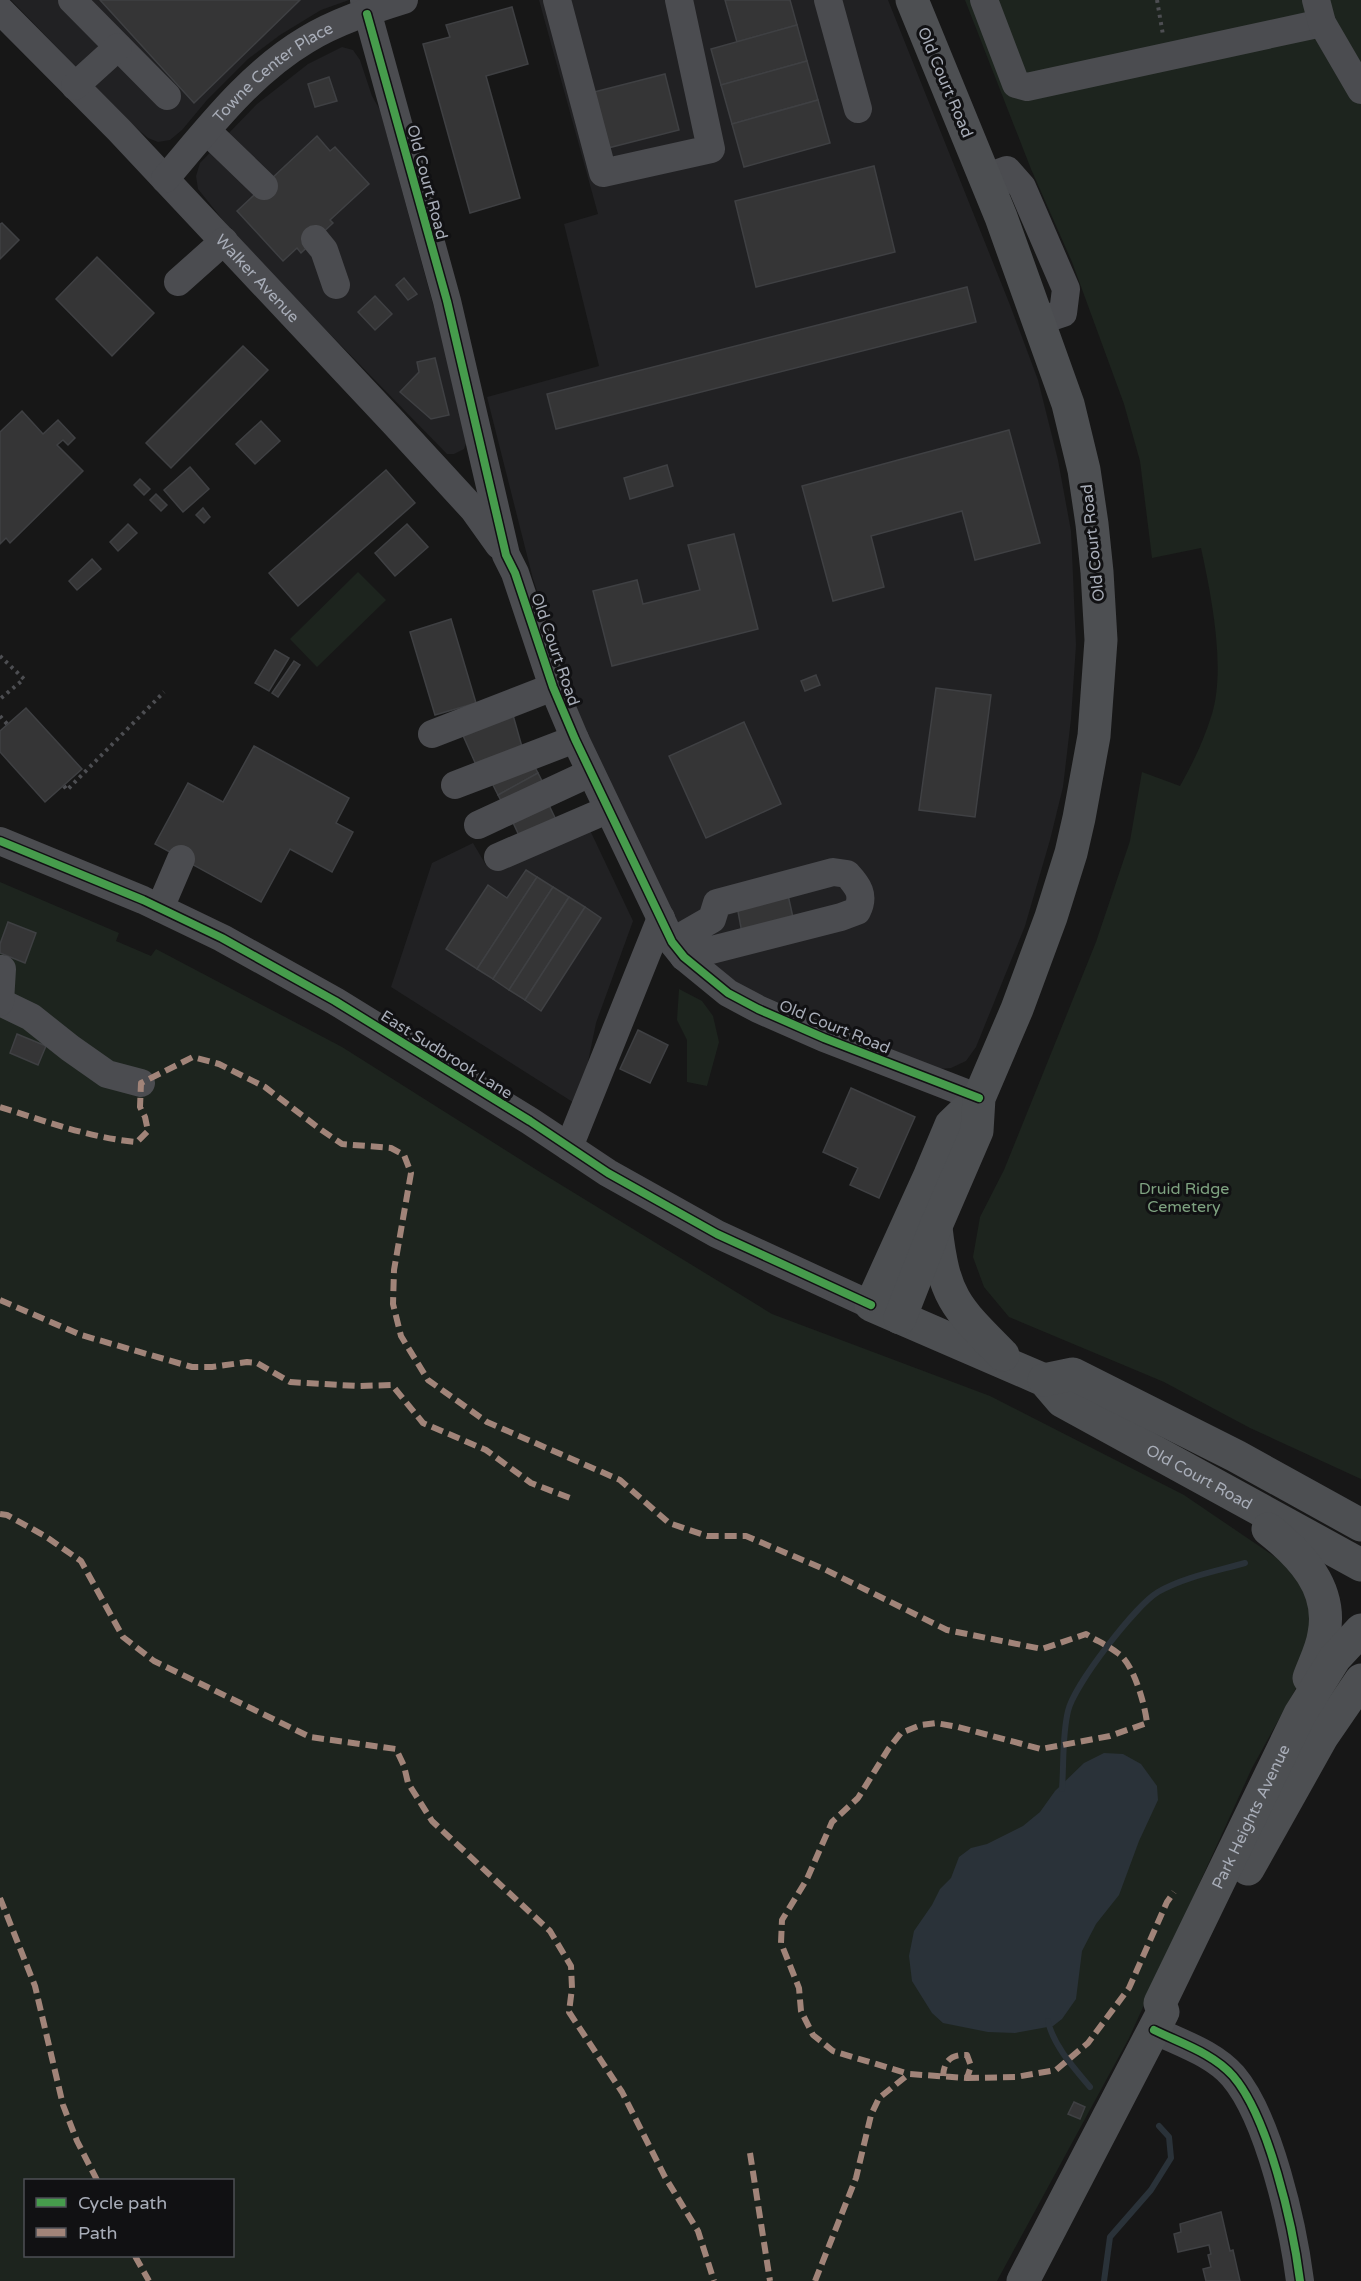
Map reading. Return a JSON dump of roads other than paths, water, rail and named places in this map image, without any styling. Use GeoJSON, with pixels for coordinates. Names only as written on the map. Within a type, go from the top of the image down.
{"type":"FeatureCollection","features":[{"type":"Feature","properties":{"kind":"main road","name":"Old Court Road"},"geometry":{"type":"LineString","coordinates":[[886,1312],[936,1226],[977,1131],[979,1098],[1017,1009],[1051,918],[1079,818],[1097,709],[1101,640],[1097,572],[1084,470],[1068,404],[985,178],[912,0]]}},
{"type":"Feature","properties":{"kind":"main road","name":"Old Court Road"},"geometry":{"type":"LineString","coordinates":[[886,1312],[930,1175],[951,1125],[979,1098]]}},
{"type":"Feature","properties":{"kind":"main road"},"geometry":{"type":"LineString","coordinates":[[936,1226],[941,1265],[952,1299],[965,1318],[1031,1375]]}},
{"type":"Feature","properties":{"kind":"main road","name":"Old Court Road"},"geometry":{"type":"LineString","coordinates":[[886,1312],[1031,1375],[1062,1401],[1361,1565]]}},
{"type":"Feature","properties":{"kind":"main road","name":"Old Court Road"},"geometry":{"type":"LineString","coordinates":[[1031,1375],[1073,1374],[1236,1456],[1361,1526]]}},
{"type":"Feature","properties":{"kind":"main road"},"geometry":{"type":"LineString","coordinates":[[1295,1489],[1361,1508]]}},
{"type":"Feature","properties":{"kind":"main road"},"geometry":{"type":"LineString","coordinates":[[1225,1490],[1227,1495],[1295,1551],[1312,1573],[1321,1591],[1325,1612],[1324,1634],[1300,1704],[1300,1714]]}},
{"type":"Feature","properties":{"kind":"main road","name":"Park Heights Avenue"},"geometry":{"type":"LineString","coordinates":[[1023,2281],[1158,2021],[1160,2002],[1300,1714],[1335,1658],[1361,1630]]}},
{"type":"Feature","properties":{"kind":"main road","name":"Park Heights Avenue"},"geometry":{"type":"LineString","coordinates":[[1158,2021],[1175,2009],[1278,1813],[1349,1708],[1361,1680]]}},
{"type":"Feature","properties":{"kind":"street"},"geometry":{"type":"LineString","coordinates":[[72,0],[167,96]]}},
{"type":"Feature","properties":{"kind":"street","name":"Towne Center Place"},"geometry":{"type":"LineString","coordinates":[[165,179],[235,99],[282,57],[306,40],[366,7],[404,0]]}},
{"type":"Feature","properties":{"kind":"street"},"geometry":{"type":"LineString","coordinates":[[559,0],[603,173],[711,149],[679,0]]}},
{"type":"Feature","properties":{"kind":"street"},"geometry":{"type":"LineString","coordinates":[[828,0],[858,109]]}},
{"type":"Feature","properties":{"kind":"street"},"geometry":{"type":"LineString","coordinates":[[984,0],[1016,84],[1028,87],[1166,57],[1319,11],[1360,78]]}},
{"type":"Feature","properties":{"kind":"street","name":"Old Court Road"},"geometry":{"type":"LineString","coordinates":[[366,7],[447,301],[506,555],[515,573],[553,687],[574,739],[672,939],[728,993],[758,1009],[824,1038],[979,1098]]}},
{"type":"Feature","properties":{"kind":"street","name":"Walker Avenue"},"geometry":{"type":"LineString","coordinates":[[0,10],[224,241],[474,510],[506,555]]}},
{"type":"Feature","properties":{"kind":"street"},"geometry":{"type":"LineString","coordinates":[[75,86],[118,47]]}},
{"type":"Feature","properties":{"kind":"street"},"geometry":{"type":"LineString","coordinates":[[207,131],[264,186]]}},
{"type":"Feature","properties":{"kind":"street"},"geometry":{"type":"LineString","coordinates":[[315,239],[324,250],[336,285]]}},
{"type":"Feature","properties":{"kind":"street"},"geometry":{"type":"LineString","coordinates":[[178,282],[224,241]]}},
{"type":"Feature","properties":{"kind":"street"},"geometry":{"type":"LineString","coordinates":[[432,734],[553,687]]}},
{"type":"Feature","properties":{"kind":"street"},"geometry":{"type":"LineString","coordinates":[[455,785],[574,739]]}},
{"type":"Feature","properties":{"kind":"street"},"geometry":{"type":"LineString","coordinates":[[478,825],[590,773]]}},
{"type":"Feature","properties":{"kind":"street"},"geometry":{"type":"LineString","coordinates":[[498,857],[608,810]]}},
{"type":"Feature","properties":{"kind":"street","name":"East Sudbrook Lane"},"geometry":{"type":"LineString","coordinates":[[0,841],[160,908],[222,938],[327,996],[608,1173],[717,1234],[886,1312]]}},
{"type":"Feature","properties":{"kind":"street"},"geometry":{"type":"LineString","coordinates":[[160,908],[181,859]]}},
{"type":"Feature","properties":{"kind":"street"},"geometry":{"type":"LineString","coordinates":[[569,1147],[672,939],[712,919],[717,903],[833,872],[848,874],[861,894],[861,903],[857,911],[841,917],[672,939]]}},
{"type":"Feature","properties":{"kind":"street"},"geometry":{"type":"LineString","coordinates":[[2,969],[0,1002],[31,1017],[107,1074],[141,1083]]}},
{"type":"Feature","properties":{"kind":"street"},"geometry":{"type":"LineString","coordinates":[[1158,2021],[1212,2058],[1233,2076],[1245,2095],[1259,2121],[1269,2149],[1288,2216],[1300,2281]]}},
{"type":"Feature","properties":{"kind":"waterway"},"geometry":{"type":"LineString","coordinates":[[1062,1789],[1068,1711],[1081,1683],[1121,1629],[1158,1592],[1190,1578],[1245,1563]]}},
{"type":"Feature","properties":{"kind":"waterway"},"geometry":{"type":"LineString","coordinates":[[1048,2021],[1059,2047],[1090,2087]]}},
{"type":"Feature","properties":{"kind":"waterway"},"geometry":{"type":"LineString","coordinates":[[1104,2281],[1110,2237],[1151,2190],[1171,2158],[1169,2137],[1159,2126]]}},
{"type":"Feature","properties":{"kind":"park label","name":"Druid Ridge Cemetery"},"geometry":{"type":"Point","coordinates":[1184,1197]}}]}
